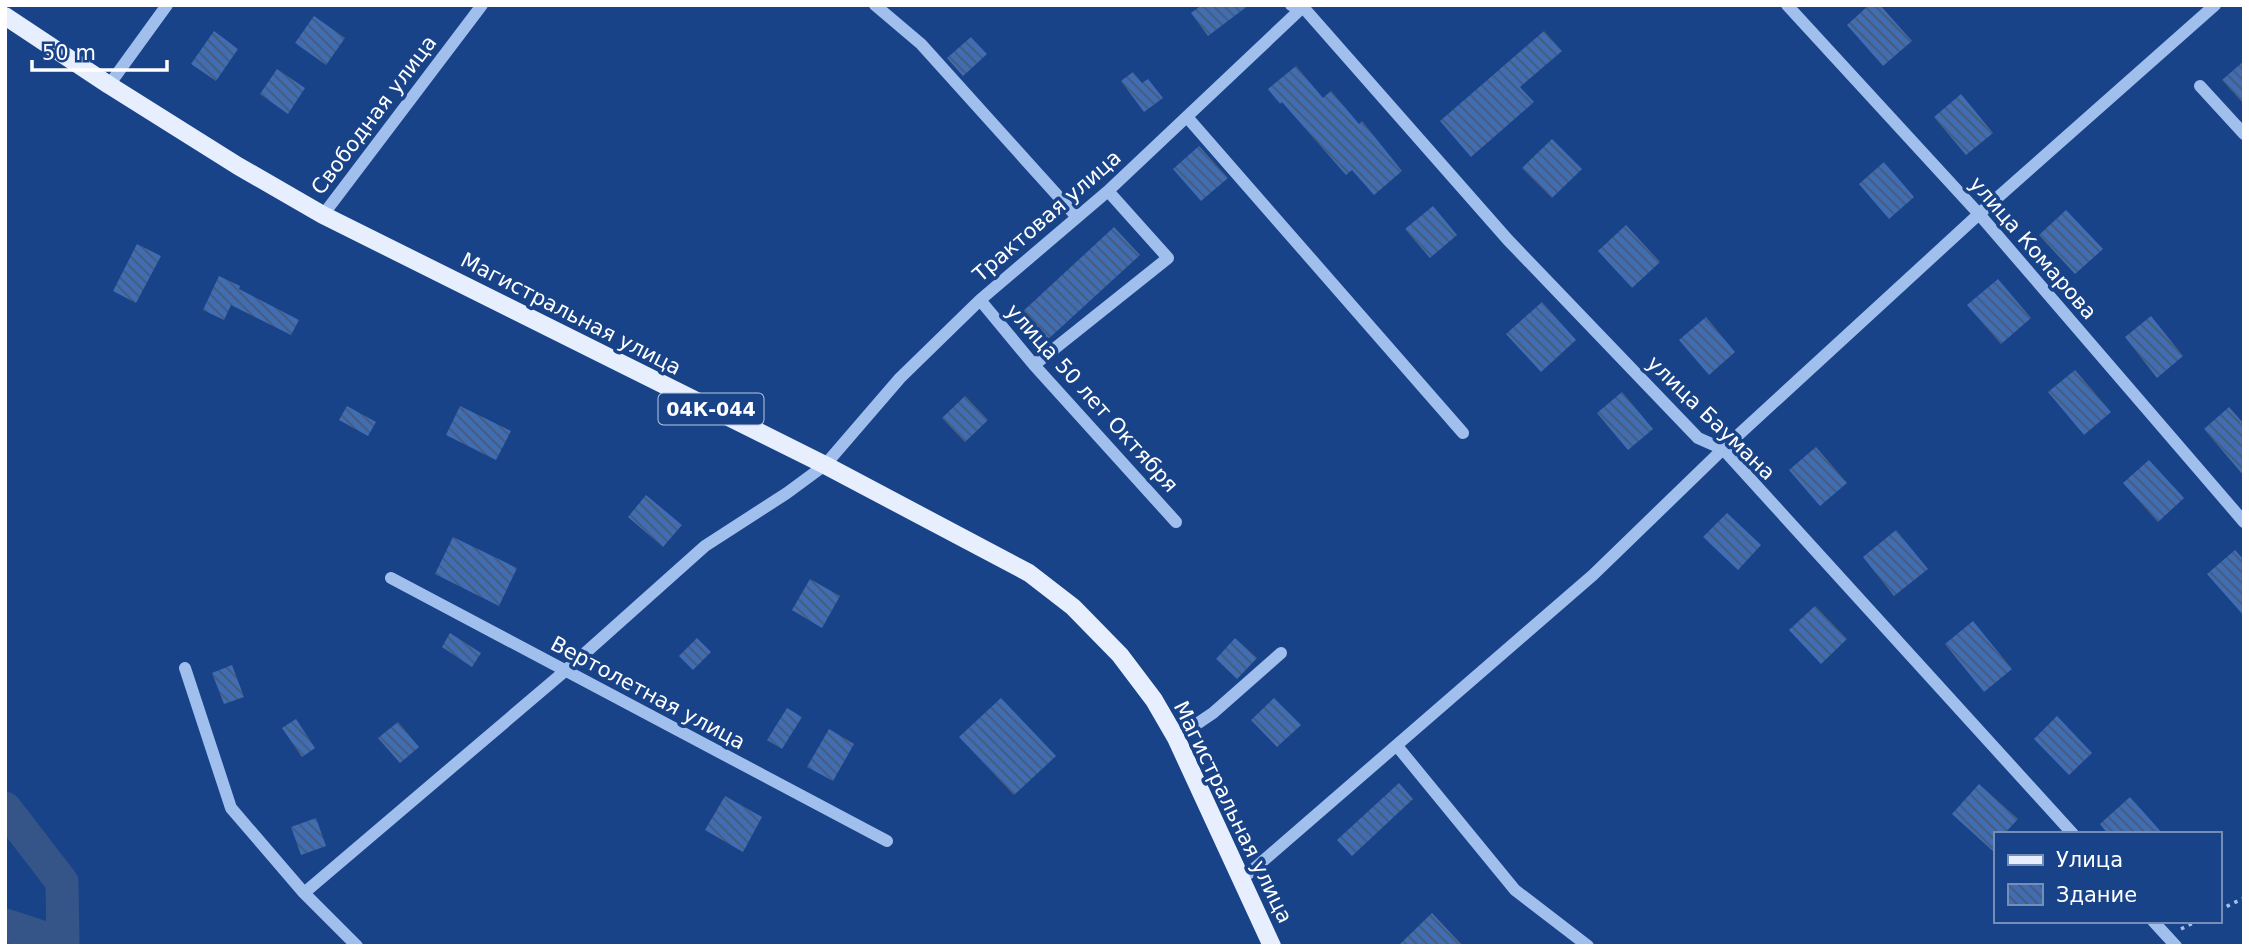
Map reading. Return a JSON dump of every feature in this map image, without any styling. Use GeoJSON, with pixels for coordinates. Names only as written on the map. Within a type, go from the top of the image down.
{"type":"FeatureCollection","features":[{"type":"Feature","properties":{"kind":"main road","name":"Магистральная улица"},"geometry":{"type":"LineString","coordinates":[[5,16],[238,166],[323,215],[825,464],[1029,573],[1062,598],[1120,655],[1154,700],[1176,738],[1272,946]]}},
{"type":"Feature","properties":{"kind":"street"},"geometry":{"type":"LineString","coordinates":[[109,85],[167,5]]}},
{"type":"Feature","properties":{"kind":"street","name":"Свободная улица"},"geometry":{"type":"LineString","coordinates":[[323,215],[482,5]]}},
{"type":"Feature","properties":{"kind":"street"},"geometry":{"type":"LineString","coordinates":[[875,5],[921,44],[1076,216]]}},
{"type":"Feature","properties":{"kind":"street","name":"улица Комарова"},"geometry":{"type":"LineString","coordinates":[[1787,5],[1979,214],[2244,522]]}},
{"type":"Feature","properties":{"kind":"street"},"geometry":{"type":"LineString","coordinates":[[1241,880],[1593,575],[1723,449],[1979,214],[2214,5]]}},
{"type":"Feature","properties":{"kind":"street","name":"Трактовая улица"},"geometry":{"type":"LineString","coordinates":[[304,892],[565,671],[705,546],[787,493],[825,464],[900,378],[980,300],[1108,191],[1300,6]]}},
{"type":"Feature","properties":{"kind":"street","name":"улица Баумана"},"geometry":{"type":"LineString","coordinates":[[1300,6],[1508,240],[1698,438],[1723,449],[2071,832]]}},
{"type":"Feature","properties":{"kind":"street"},"geometry":{"type":"LineString","coordinates":[[2200,86],[2244,134]]}},
{"type":"Feature","properties":{"kind":"street"},"geometry":{"type":"LineString","coordinates":[[1187,117],[1463,433]]}},
{"type":"Feature","properties":{"kind":"street"},"geometry":{"type":"LineString","coordinates":[[1034,365],[1168,258],[1108,191]]}},
{"type":"Feature","properties":{"kind":"street","name":"улица 50 лет Октября"},"geometry":{"type":"LineString","coordinates":[[980,300],[1034,365],[1176,522]]}},
{"type":"Feature","properties":{"kind":"street","name":"Вертолетная улица"},"geometry":{"type":"LineString","coordinates":[[391,578],[887,841]]}},
{"type":"Feature","properties":{"kind":"street"},"geometry":{"type":"LineString","coordinates":[[1176,738],[1213,713],[1281,653]]}},
{"type":"Feature","properties":{"kind":"street"},"geometry":{"type":"LineString","coordinates":[[185,667],[230,808],[356,946]]}},
{"type":"Feature","properties":{"kind":"street"},"geometry":{"type":"LineString","coordinates":[[1397,746],[1515,890],[1588,946]]}},
{"type":"Feature","properties":{"kind":"street"},"geometry":{"type":"LineString","coordinates":[[2155,923],[2171,941],[2157,946]]}},
{"type":"Feature","properties":{"kind":"path"},"geometry":{"type":"LineString","coordinates":[[2221,909],[2244,898]]}},
{"type":"Feature","properties":{"kind":"building"},"geometry":{"type":"Polygon","coordinates":[[[1202,5],[1249,5],[1208,36],[1191,13],[1202,5]]]}},
{"type":"Feature","properties":{"kind":"building"},"geometry":{"type":"Polygon","coordinates":[[[1869,5],[1880,5],[1912,41],[1883,66],[1847,25],[1869,5]]]}},
{"type":"Feature","properties":{"kind":"building"},"geometry":{"type":"Polygon","coordinates":[[[314,16],[345,38],[326,65],[295,43],[314,16]]]}},
{"type":"Feature","properties":{"kind":"building"},"geometry":{"type":"Polygon","coordinates":[[[214,31],[238,49],[216,81],[191,64],[214,31]]]}},
{"type":"Feature","properties":{"kind":"building"},"geometry":{"type":"Polygon","coordinates":[[[1544,31],[1562,51],[1520,87],[1534,102],[1471,157],[1440,121],[1544,31]]]}},
{"type":"Feature","properties":{"kind":"building"},"geometry":{"type":"Polygon","coordinates":[[[971,37],[987,54],[963,76],[947,58],[971,37]]]}},
{"type":"Feature","properties":{"kind":"building"},"geometry":{"type":"Polygon","coordinates":[[[2244,61],[2244,104],[2222,80],[2244,61]]]}},
{"type":"Feature","properties":{"kind":"building"},"geometry":{"type":"Polygon","coordinates":[[[1296,66],[1323,98],[1331,91],[1359,124],[1362,121],[1402,171],[1374,195],[1352,170],[1346,175],[1268,89],[1296,66]]]}},
{"type":"Feature","properties":{"kind":"building"},"geometry":{"type":"Polygon","coordinates":[[[277,69],[305,88],[288,114],[260,94],[277,69]]]}},
{"type":"Feature","properties":{"kind":"building"},"geometry":{"type":"Polygon","coordinates":[[[1133,72],[1142,83],[1148,79],[1163,98],[1144,112],[1121,81],[1133,72]]]}},
{"type":"Feature","properties":{"kind":"building"},"geometry":{"type":"Polygon","coordinates":[[[1961,94],[1993,133],[1966,155],[1934,117],[1961,94]]]}},
{"type":"Feature","properties":{"kind":"building"},"geometry":{"type":"Polygon","coordinates":[[[1552,139],[1582,169],[1552,198],[1522,168],[1552,139]]]}},
{"type":"Feature","properties":{"kind":"building"},"geometry":{"type":"Polygon","coordinates":[[[1199,146],[1228,178],[1201,201],[1173,169],[1199,146]]]}},
{"type":"Feature","properties":{"kind":"building"},"geometry":{"type":"Polygon","coordinates":[[[1884,162],[1914,197],[1889,219],[1859,184],[1884,162]]]}},
{"type":"Feature","properties":{"kind":"building"},"geometry":{"type":"Polygon","coordinates":[[[1433,206],[1457,235],[1430,258],[1405,229],[1433,206]]]}},
{"type":"Feature","properties":{"kind":"building"},"geometry":{"type":"Polygon","coordinates":[[[2066,210],[2103,249],[2075,274],[2039,235],[2066,210]]]}},
{"type":"Feature","properties":{"kind":"building"},"geometry":{"type":"Polygon","coordinates":[[[1626,225],[1660,262],[1632,288],[1598,251],[1626,225]]]}},
{"type":"Feature","properties":{"kind":"building"},"geometry":{"type":"Polygon","coordinates":[[[1114,227],[1140,255],[1045,342],[1019,315],[1114,227]]]}},
{"type":"Feature","properties":{"kind":"building"},"geometry":{"type":"Polygon","coordinates":[[[137,244],[161,256],[136,303],[113,291],[137,244]]]}},
{"type":"Feature","properties":{"kind":"building"},"geometry":{"type":"Polygon","coordinates":[[[219,276],[299,320],[291,335],[231,305],[224,320],[203,310],[219,276]]]}},
{"type":"Feature","properties":{"kind":"building"},"geometry":{"type":"Polygon","coordinates":[[[1998,279],[2031,318],[2001,344],[1967,305],[1998,279]]]}},
{"type":"Feature","properties":{"kind":"building"},"geometry":{"type":"Polygon","coordinates":[[[1542,302],[1576,340],[1541,372],[1506,334],[1542,302]]]}},
{"type":"Feature","properties":{"kind":"building"},"geometry":{"type":"Polygon","coordinates":[[[2151,316],[2183,356],[2157,378],[2125,337],[2151,316]]]}},
{"type":"Feature","properties":{"kind":"building"},"geometry":{"type":"Polygon","coordinates":[[[1706,317],[1735,352],[1709,375],[1679,340],[1706,317]]]}},
{"type":"Feature","properties":{"kind":"building"},"geometry":{"type":"Polygon","coordinates":[[[2075,370],[2111,412],[2084,435],[2048,392],[2075,370]]]}},
{"type":"Feature","properties":{"kind":"building"},"geometry":{"type":"Polygon","coordinates":[[[1622,392],[1653,429],[1628,450],[1597,413],[1622,392]]]}},
{"type":"Feature","properties":{"kind":"building"},"geometry":{"type":"Polygon","coordinates":[[[965,396],[988,420],[965,442],[942,418],[965,396]]]}},
{"type":"Feature","properties":{"kind":"building"},"geometry":{"type":"Polygon","coordinates":[[[347,406],[376,422],[368,436],[339,420],[347,406]]]}},
{"type":"Feature","properties":{"kind":"building"},"geometry":{"type":"Polygon","coordinates":[[[460,406],[511,431],[496,460],[446,435],[460,406]]]}},
{"type":"Feature","properties":{"kind":"building"},"geometry":{"type":"Polygon","coordinates":[[[2229,407],[2244,424],[2244,476],[2204,429],[2229,407]]]}},
{"type":"Feature","properties":{"kind":"building"},"geometry":{"type":"Polygon","coordinates":[[[1816,447],[1847,483],[1820,506],[1789,470],[1816,447]]]}},
{"type":"Feature","properties":{"kind":"building"},"geometry":{"type":"Polygon","coordinates":[[[2149,460],[2184,498],[2158,522],[2123,483],[2149,460]]]}},
{"type":"Feature","properties":{"kind":"building"},"geometry":{"type":"Polygon","coordinates":[[[646,495],[682,525],[663,547],[628,517],[646,495]]]}},
{"type":"Feature","properties":{"kind":"building"},"geometry":{"type":"Polygon","coordinates":[[[1727,513],[1761,545],[1738,570],[1703,537],[1727,513]]]}},
{"type":"Feature","properties":{"kind":"building"},"geometry":{"type":"Polygon","coordinates":[[[1896,530],[1928,569],[1894,596],[1863,557],[1896,530]]]}},
{"type":"Feature","properties":{"kind":"building"},"geometry":{"type":"Polygon","coordinates":[[[453,537],[517,568],[499,606],[435,574],[453,537]]]}},
{"type":"Feature","properties":{"kind":"building"},"geometry":{"type":"Polygon","coordinates":[[[2235,550],[2244,560],[2244,616],[2207,574],[2235,550]]]}},
{"type":"Feature","properties":{"kind":"building"},"geometry":{"type":"Polygon","coordinates":[[[810,579],[840,596],[822,628],[792,610],[810,579]]]}},
{"type":"Feature","properties":{"kind":"building"},"geometry":{"type":"Polygon","coordinates":[[[1815,606],[1847,639],[1821,664],[1789,630],[1815,606]]]}},
{"type":"Feature","properties":{"kind":"building"},"geometry":{"type":"Polygon","coordinates":[[[1973,621],[2012,669],[1984,692],[1945,644],[1973,621]]]}},
{"type":"Feature","properties":{"kind":"building"},"geometry":{"type":"Polygon","coordinates":[[[450,633],[481,653],[472,667],[442,647],[450,633]]]}},
{"type":"Feature","properties":{"kind":"building"},"geometry":{"type":"Polygon","coordinates":[[[697,638],[711,652],[693,670],[679,656],[697,638]]]}},
{"type":"Feature","properties":{"kind":"building"},"geometry":{"type":"Polygon","coordinates":[[[1235,638],[1257,658],[1237,679],[1216,659],[1235,638]]]}},
{"type":"Feature","properties":{"kind":"building"},"geometry":{"type":"Polygon","coordinates":[[[232,665],[244,697],[224,704],[212,673],[232,665]]]}},
{"type":"Feature","properties":{"kind":"building"},"geometry":{"type":"Polygon","coordinates":[[[1001,698],[1056,756],[1014,795],[959,737],[1001,698]]]}},
{"type":"Feature","properties":{"kind":"building"},"geometry":{"type":"Polygon","coordinates":[[[1274,698],[1301,725],[1277,747],[1251,720],[1274,698]]]}},
{"type":"Feature","properties":{"kind":"building"},"geometry":{"type":"Polygon","coordinates":[[[787,708],[802,717],[782,749],[767,740],[787,708]]]}},
{"type":"Feature","properties":{"kind":"building"},"geometry":{"type":"Polygon","coordinates":[[[2057,716],[2092,753],[2069,775],[2034,739],[2057,716]]]}},
{"type":"Feature","properties":{"kind":"building"},"geometry":{"type":"Polygon","coordinates":[[[296,719],[315,748],[302,757],[282,728],[296,719]]]}},
{"type":"Feature","properties":{"kind":"building"},"geometry":{"type":"Polygon","coordinates":[[[398,722],[419,747],[400,763],[378,738],[398,722]]]}},
{"type":"Feature","properties":{"kind":"building"},"geometry":{"type":"Polygon","coordinates":[[[829,729],[854,744],[833,781],[807,767],[829,729]]]}},
{"type":"Feature","properties":{"kind":"building"},"geometry":{"type":"Polygon","coordinates":[[[1399,783],[1413,799],[1352,856],[1337,840],[1399,783]]]}},
{"type":"Feature","properties":{"kind":"building"},"geometry":{"type":"Polygon","coordinates":[[[1979,784],[2018,819],[2006,832],[1994,832],[1994,852],[1952,814],[1979,784]]]}},
{"type":"Feature","properties":{"kind":"building"},"geometry":{"type":"Polygon","coordinates":[[[725,796],[762,817],[743,852],[705,830],[725,796]]]}},
{"type":"Feature","properties":{"kind":"building"},"geometry":{"type":"Polygon","coordinates":[[[2130,797],[2161,832],[2106,832],[2100,824],[2130,797]]]}},
{"type":"Feature","properties":{"kind":"building"},"geometry":{"type":"Polygon","coordinates":[[[316,818],[326,846],[301,855],[291,827],[316,818]]]}},
{"type":"Feature","properties":{"kind":"building"},"geometry":{"type":"Polygon","coordinates":[[[1432,913],[1463,946],[1398,946],[1432,913]]]}},
{"type":"Feature","properties":{"kind":"waterway"},"geometry":{"type":"LineString","coordinates":[[5,808],[62,882],[63,944],[5,925]]}}]}
